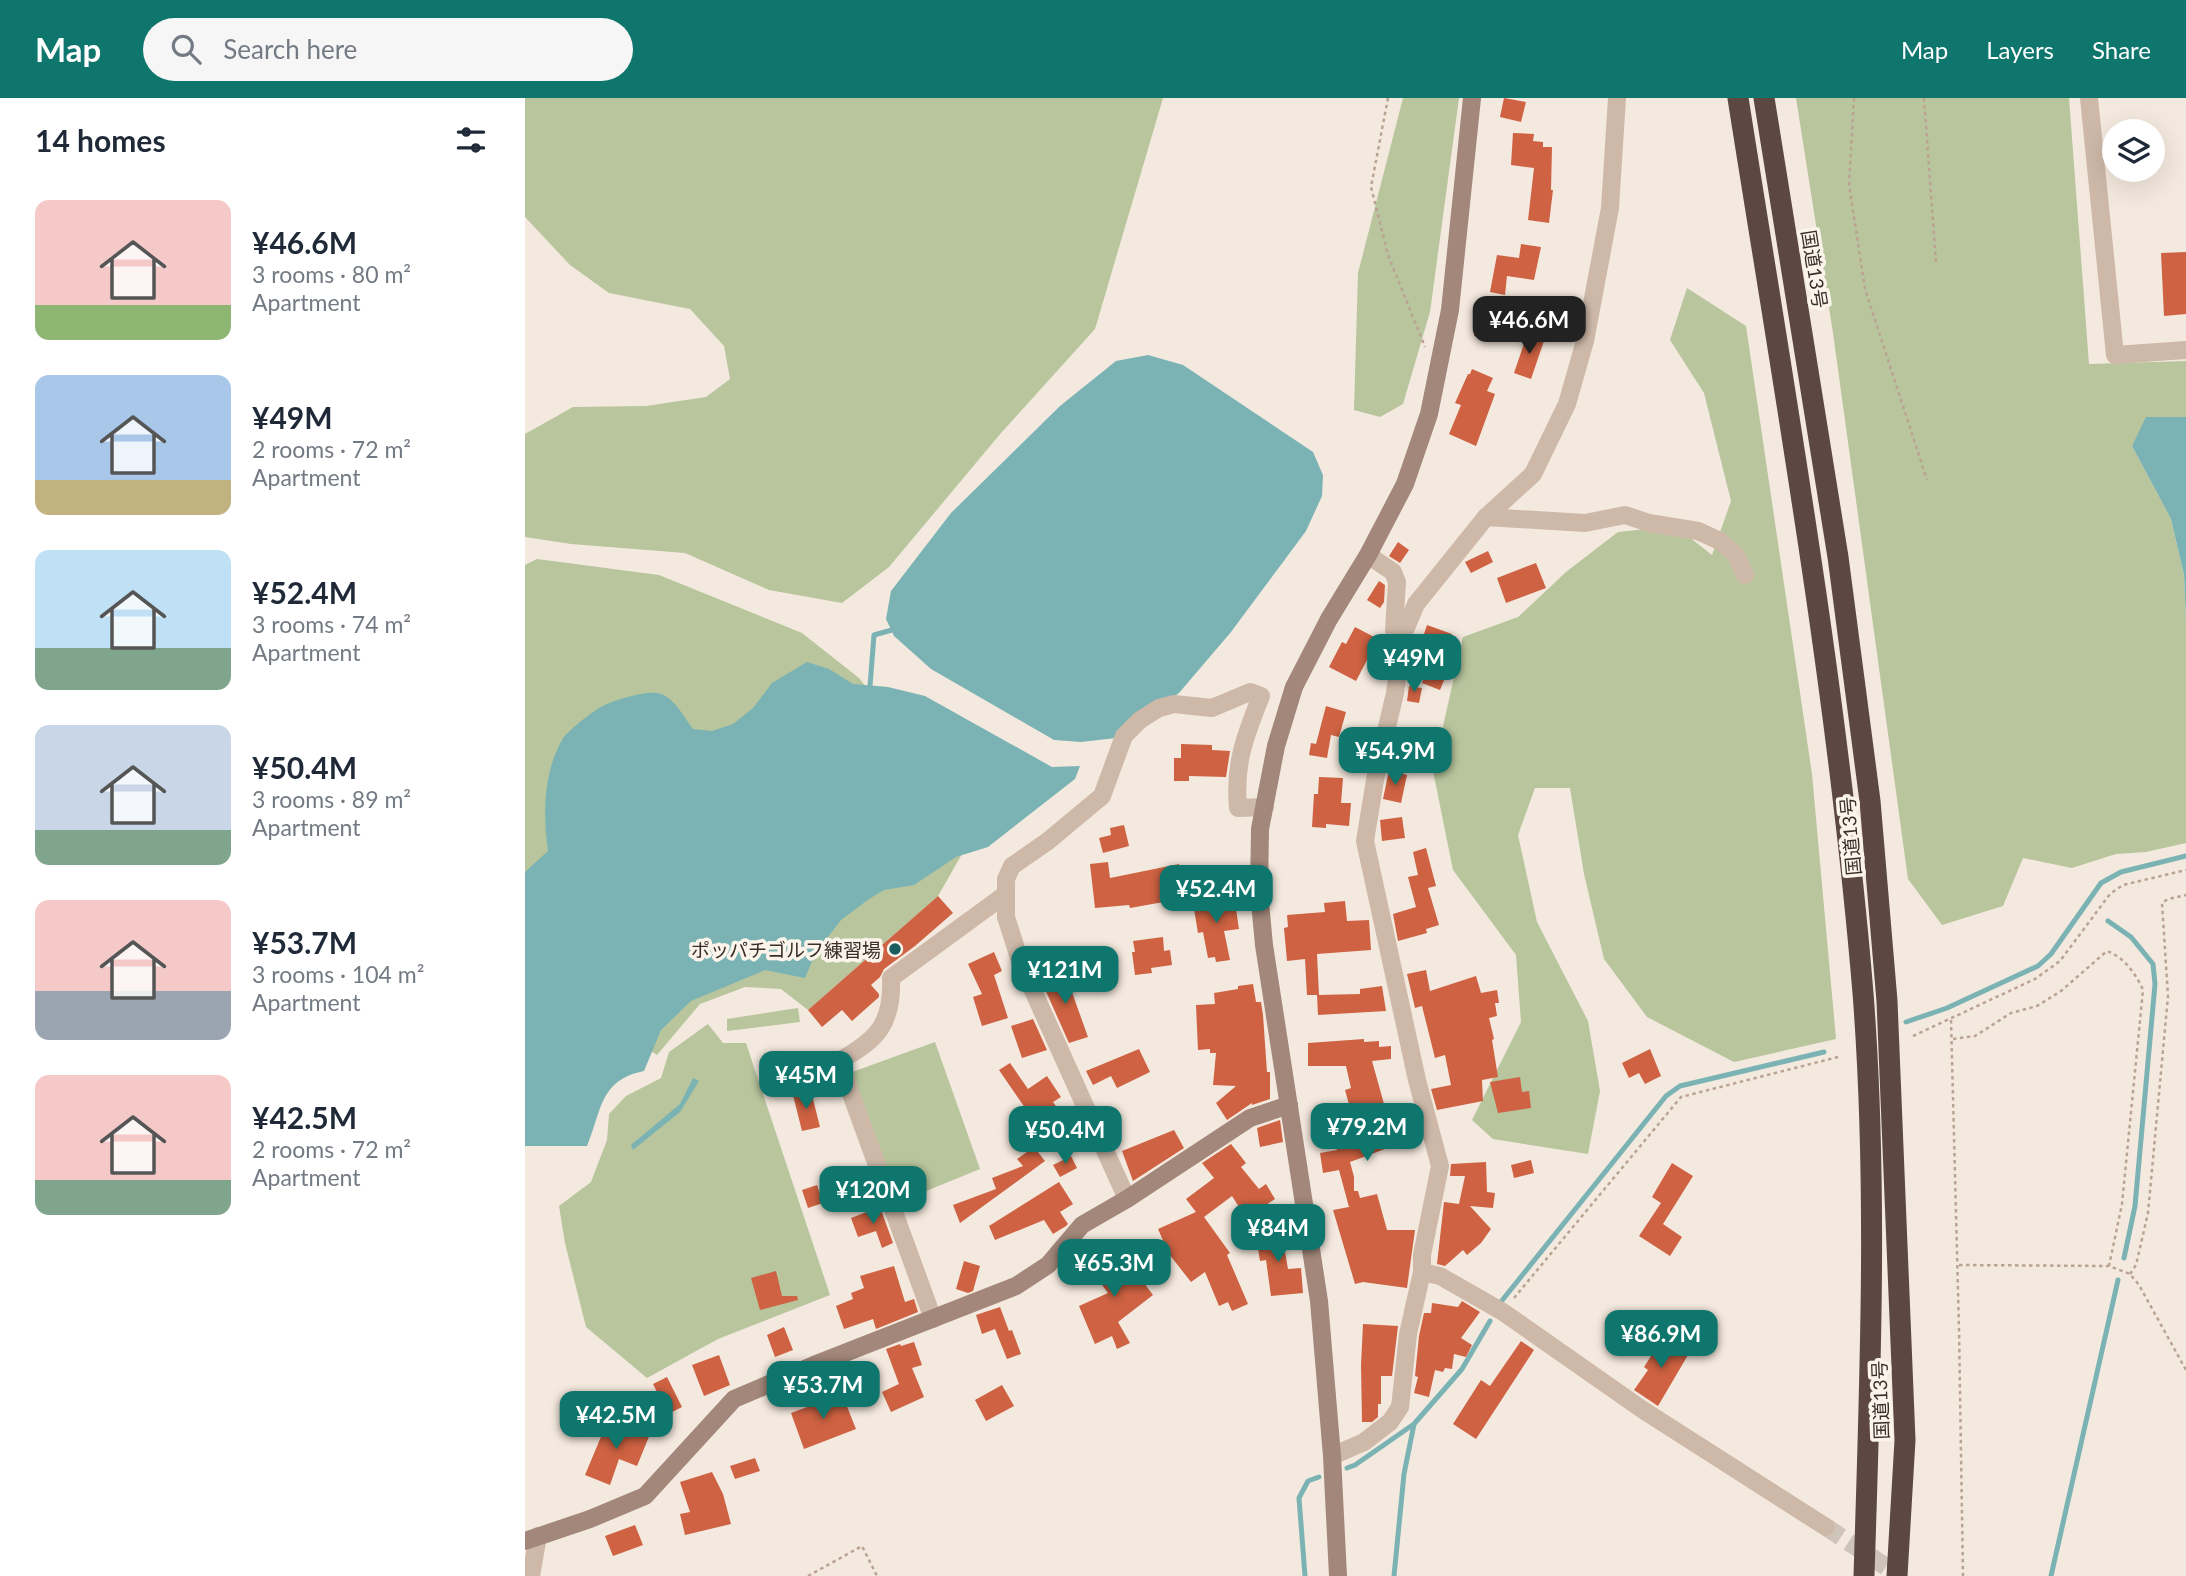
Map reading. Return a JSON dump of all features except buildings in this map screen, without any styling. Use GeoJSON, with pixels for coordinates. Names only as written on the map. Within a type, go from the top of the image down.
{"type":"FeatureCollection","features":[{"type":"Feature","properties":{"kind":"highway","name":"国道13号"},"geometry":{"type":"LineString","coordinates":[[1738,98],[1810,549],[1844,795],[1863,997],[1872,1172],[1870,1400],[1864,1576]]}},
{"type":"Feature","properties":{"kind":"highway","name":"国道13号"},"geometry":{"type":"LineString","coordinates":[[1764,98],[1838,557],[1870,801],[1887,1001],[1905,1440],[1897,1576]]}},
{"type":"Feature","properties":{"kind":"highway"},"geometry":{"type":"LineString","coordinates":[[1849,1576],[1860,1453],[1870,1400]]}},
{"type":"Feature","properties":{"kind":"highway"},"geometry":{"type":"LineString","coordinates":[[1905,1440],[1908,1576]]}},
{"type":"Feature","properties":{"kind":"street"},"geometry":{"type":"LineString","coordinates":[[1338,1576],[1332,1456],[1319,1301],[1264,945],[1259,891],[1260,829],[1276,746],[1294,687],[1405,484],[1429,414],[1450,310],[1472,98]]}},
{"type":"Feature","properties":{"kind":"street"},"geometry":{"type":"LineString","coordinates":[[1332,1456],[1364,1442],[1390,1422],[1400,1407],[1408,1334],[1440,1167],[1406,1031],[1365,841],[1376,774],[1395,693],[1403,635],[1416,604],[1486,517],[1533,474],[1567,404],[1585,341],[1610,208],[1617,98]]}},
{"type":"Feature","properties":{"kind":"street"},"geometry":{"type":"LineString","coordinates":[[2089,98],[2115,355],[2186,351]]}},
{"type":"Feature","properties":{"kind":"street"},"geometry":{"type":"LineString","coordinates":[[1486,517],[1585,523],[1625,515],[1649,523],[1698,531],[1720,541],[1737,555],[1745,575]]}},
{"type":"Feature","properties":{"kind":"street"},"geometry":{"type":"LineString","coordinates":[[1368,555],[1392,572],[1397,582],[1394,630],[1403,635]]}},
{"type":"Feature","properties":{"kind":"street"},"geometry":{"type":"LineString","coordinates":[[1127,1199],[1021,964],[1006,916],[1006,878],[1012,866],[1048,841],[1102,796],[1124,736],[1140,720],[1159,708],[1174,704],[1212,708],[1250,692],[1261,696],[1238,761],[1236,789],[1238,808],[1265,807]]}},
{"type":"Feature","properties":{"kind":"street"},"geometry":{"type":"LineString","coordinates":[[933,1318],[839,1061],[877,1035],[887,1018],[892,992],[891,978],[1006,894]]}},
{"type":"Feature","properties":{"kind":"street"},"geometry":{"type":"LineString","coordinates":[[531,1576],[531,1539],[590,1519],[645,1496],[734,1399],[1016,1286],[1048,1265],[1082,1225],[1127,1199],[1250,1118],[1289,1105]]}},
{"type":"Feature","properties":{"kind":"street"},"geometry":{"type":"LineString","coordinates":[[1422,1272],[1440,1276],[1503,1312],[1643,1410],[1826,1527]]}},
{"type":"Feature","properties":{"kind":"path"},"geometry":{"type":"LineString","coordinates":[[1388,98],[1371,187],[1388,255],[1420,338],[1437,372]]}},
{"type":"Feature","properties":{"kind":"path"},"geometry":{"type":"LineString","coordinates":[[1854,98],[1849,185],[1865,289],[1927,480]]}},
{"type":"Feature","properties":{"kind":"path"},"geometry":{"type":"LineString","coordinates":[[1924,98],[1936,263]]}},
{"type":"Feature","properties":{"kind":"path"},"geometry":{"type":"LineString","coordinates":[[1913,1036],[2035,979],[2060,961],[2110,894],[2123,885],[2186,870]]}},
{"type":"Feature","properties":{"kind":"path"},"geometry":{"type":"LineString","coordinates":[[2130,1274],[2136,1265],[2148,1213],[2168,996],[2162,903],[2186,895]]}},
{"type":"Feature","properties":{"kind":"path"},"geometry":{"type":"LineString","coordinates":[[1951,1039],[1975,1036],[2011,1013],[2037,1006],[2061,991],[2107,951],[2118,955],[2138,979],[2143,990],[2124,1191],[2109,1266]]}},
{"type":"Feature","properties":{"kind":"path"},"geometry":{"type":"LineString","coordinates":[[1951,1020],[1963,1576]]}},
{"type":"Feature","properties":{"kind":"path"},"geometry":{"type":"LineString","coordinates":[[1503,1312],[1682,1097],[1838,1057]]}},
{"type":"Feature","properties":{"kind":"path"},"geometry":{"type":"LineString","coordinates":[[1958,1265],[2109,1266],[2130,1274],[2139,1284],[2186,1370]]}},
{"type":"Feature","properties":{"kind":"path"},"geometry":{"type":"LineString","coordinates":[[808,1576],[862,1546],[877,1576]]}},
{"type":"Feature","properties":{"kind":"green space"},"geometry":{"type":"Polygon","coordinates":[[[525,98],[1163,98],[1095,329],[1001,433],[889,567],[842,603],[769,590],[685,553],[571,544],[525,537],[525,434],[573,407],[646,406],[706,397],[730,379],[724,346],[690,309],[609,293],[570,265],[525,217],[525,98]]]}},
{"type":"Feature","properties":{"kind":"green space"},"geometry":{"type":"Polygon","coordinates":[[[1403,98],[1459,98],[1430,312],[1403,404],[1380,417],[1354,410],[1358,273],[1403,98]]]}},
{"type":"Feature","properties":{"kind":"green space"},"geometry":{"type":"Polygon","coordinates":[[[1796,98],[2069,98],[2089,364],[2186,361],[2186,417],[2147,417],[2132,446],[2171,519],[2184,575],[2186,843],[2146,852],[2116,854],[2072,868],[2023,858],[2003,906],[1942,925],[1908,879],[1833,333],[1796,98]]]}},
{"type":"Feature","properties":{"kind":"green space"},"geometry":{"type":"Polygon","coordinates":[[[1687,288],[1746,326],[1812,774],[1836,1039],[1734,1062],[1647,1017],[1604,959],[1584,874],[1570,788],[1535,788],[1518,835],[1537,922],[1588,1021],[1600,1091],[1588,1154],[1493,1139],[1472,1120],[1521,1022],[1516,955],[1453,870],[1433,771],[1463,637],[1518,617],[1566,572],[1618,532],[1675,526],[1712,555],[1731,501],[1704,393],[1670,340],[1687,288]]]}},
{"type":"Feature","properties":{"kind":"green space"},"geometry":{"type":"Polygon","coordinates":[[[537,559],[659,575],[802,633],[859,678],[978,826],[938,896],[808,1010],[781,989],[745,987],[700,1004],[657,1055],[627,1035],[544,919],[525,871],[525,565],[537,559]]]}},
{"type":"Feature","properties":{"kind":"green space"},"geometry":{"type":"Polygon","coordinates":[[[798,1008],[800,1022],[727,1031],[727,1019],[798,1008]]]}},
{"type":"Feature","properties":{"kind":"green space"},"geometry":{"type":"Polygon","coordinates":[[[708,1024],[723,1043],[746,1043],[830,1295],[718,1339],[647,1378],[586,1327],[565,1243],[559,1206],[591,1182],[607,1140],[609,1114],[626,1096],[661,1078],[669,1052],[708,1024]]]}},
{"type":"Feature","properties":{"kind":"green space"},"geometry":{"type":"Polygon","coordinates":[[[935,1042],[980,1169],[892,1205],[844,1075],[935,1042]]]}},
{"type":"Feature","properties":{"kind":"water"},"geometry":{"type":"Polygon","coordinates":[[[1148,355],[1183,365],[1313,452],[1323,475],[1322,496],[1306,531],[1231,632],[1179,693],[1116,738],[1081,742],[1054,740],[931,669],[894,636],[886,619],[891,591],[951,513],[1060,406],[1116,361],[1148,355]]]}},
{"type":"Feature","properties":{"kind":"water"},"geometry":{"type":"Polygon","coordinates":[[[2146,417],[2186,417],[2186,621],[2184,575],[2171,519],[2132,446],[2146,417]]]}},
{"type":"Feature","properties":{"kind":"water"},"geometry":{"type":"Polygon","coordinates":[[[807,662],[829,669],[853,684],[888,687],[925,696],[1052,767],[1080,766],[1075,779],[988,847],[956,857],[914,885],[884,890],[869,899],[841,920],[815,954],[805,978],[765,970],[691,1001],[661,1030],[644,1071],[629,1075],[610,1089],[587,1146],[525,1146],[525,872],[548,851],[546,794],[551,766],[562,740],[603,706],[623,698],[649,693],[661,694],[671,700],[693,729],[712,731],[733,724],[753,708],[772,683],[807,662]]]}},
{"type":"Feature","properties":{"kind":"water"},"geometry":{"type":"Polygon","coordinates":[[[693,1078],[699,1081],[680,1112],[633,1150],[631,1145],[680,1104],[693,1078]]]}},
{"type":"Feature","properties":{"kind":"waterway"},"geometry":{"type":"LineString","coordinates":[[870,686],[874,635],[892,630]]}},
{"type":"Feature","properties":{"kind":"waterway"},"geometry":{"type":"LineString","coordinates":[[1906,1022],[1947,1008],[2038,966],[2051,954],[2101,883],[2121,872],[2186,856]]}},
{"type":"Feature","properties":{"kind":"waterway"},"geometry":{"type":"LineString","coordinates":[[2108,921],[2131,937],[2153,964],[2155,984],[2135,1206],[2124,1258]]}},
{"type":"Feature","properties":{"kind":"waterway"},"geometry":{"type":"LineString","coordinates":[[1500,1303],[1666,1096],[1680,1086],[1824,1052]]}},
{"type":"Feature","properties":{"kind":"waterway"},"geometry":{"type":"LineString","coordinates":[[2051,1576],[2118,1280]]}},
{"type":"Feature","properties":{"kind":"waterway"},"geometry":{"type":"LineString","coordinates":[[1347,1468],[1414,1424],[1462,1369],[1490,1321]]}},
{"type":"Feature","properties":{"kind":"waterway"},"geometry":{"type":"LineString","coordinates":[[1394,1576],[1404,1474],[1414,1424]]}},
{"type":"Feature","properties":{"kind":"waterway"},"geometry":{"type":"LineString","coordinates":[[1305,1576],[1299,1498],[1308,1481],[1319,1477]]}},
{"type":"Feature","properties":{"kind":"tunnel"},"geometry":{"type":"LineString","coordinates":[[1826,1527],[1900,1576]]}},
{"type":"Feature","properties":{"kind":"place","name":"ポッパチゴルフ練習場"},"geometry":{"type":"Point","coordinates":[895,949]}}]}
